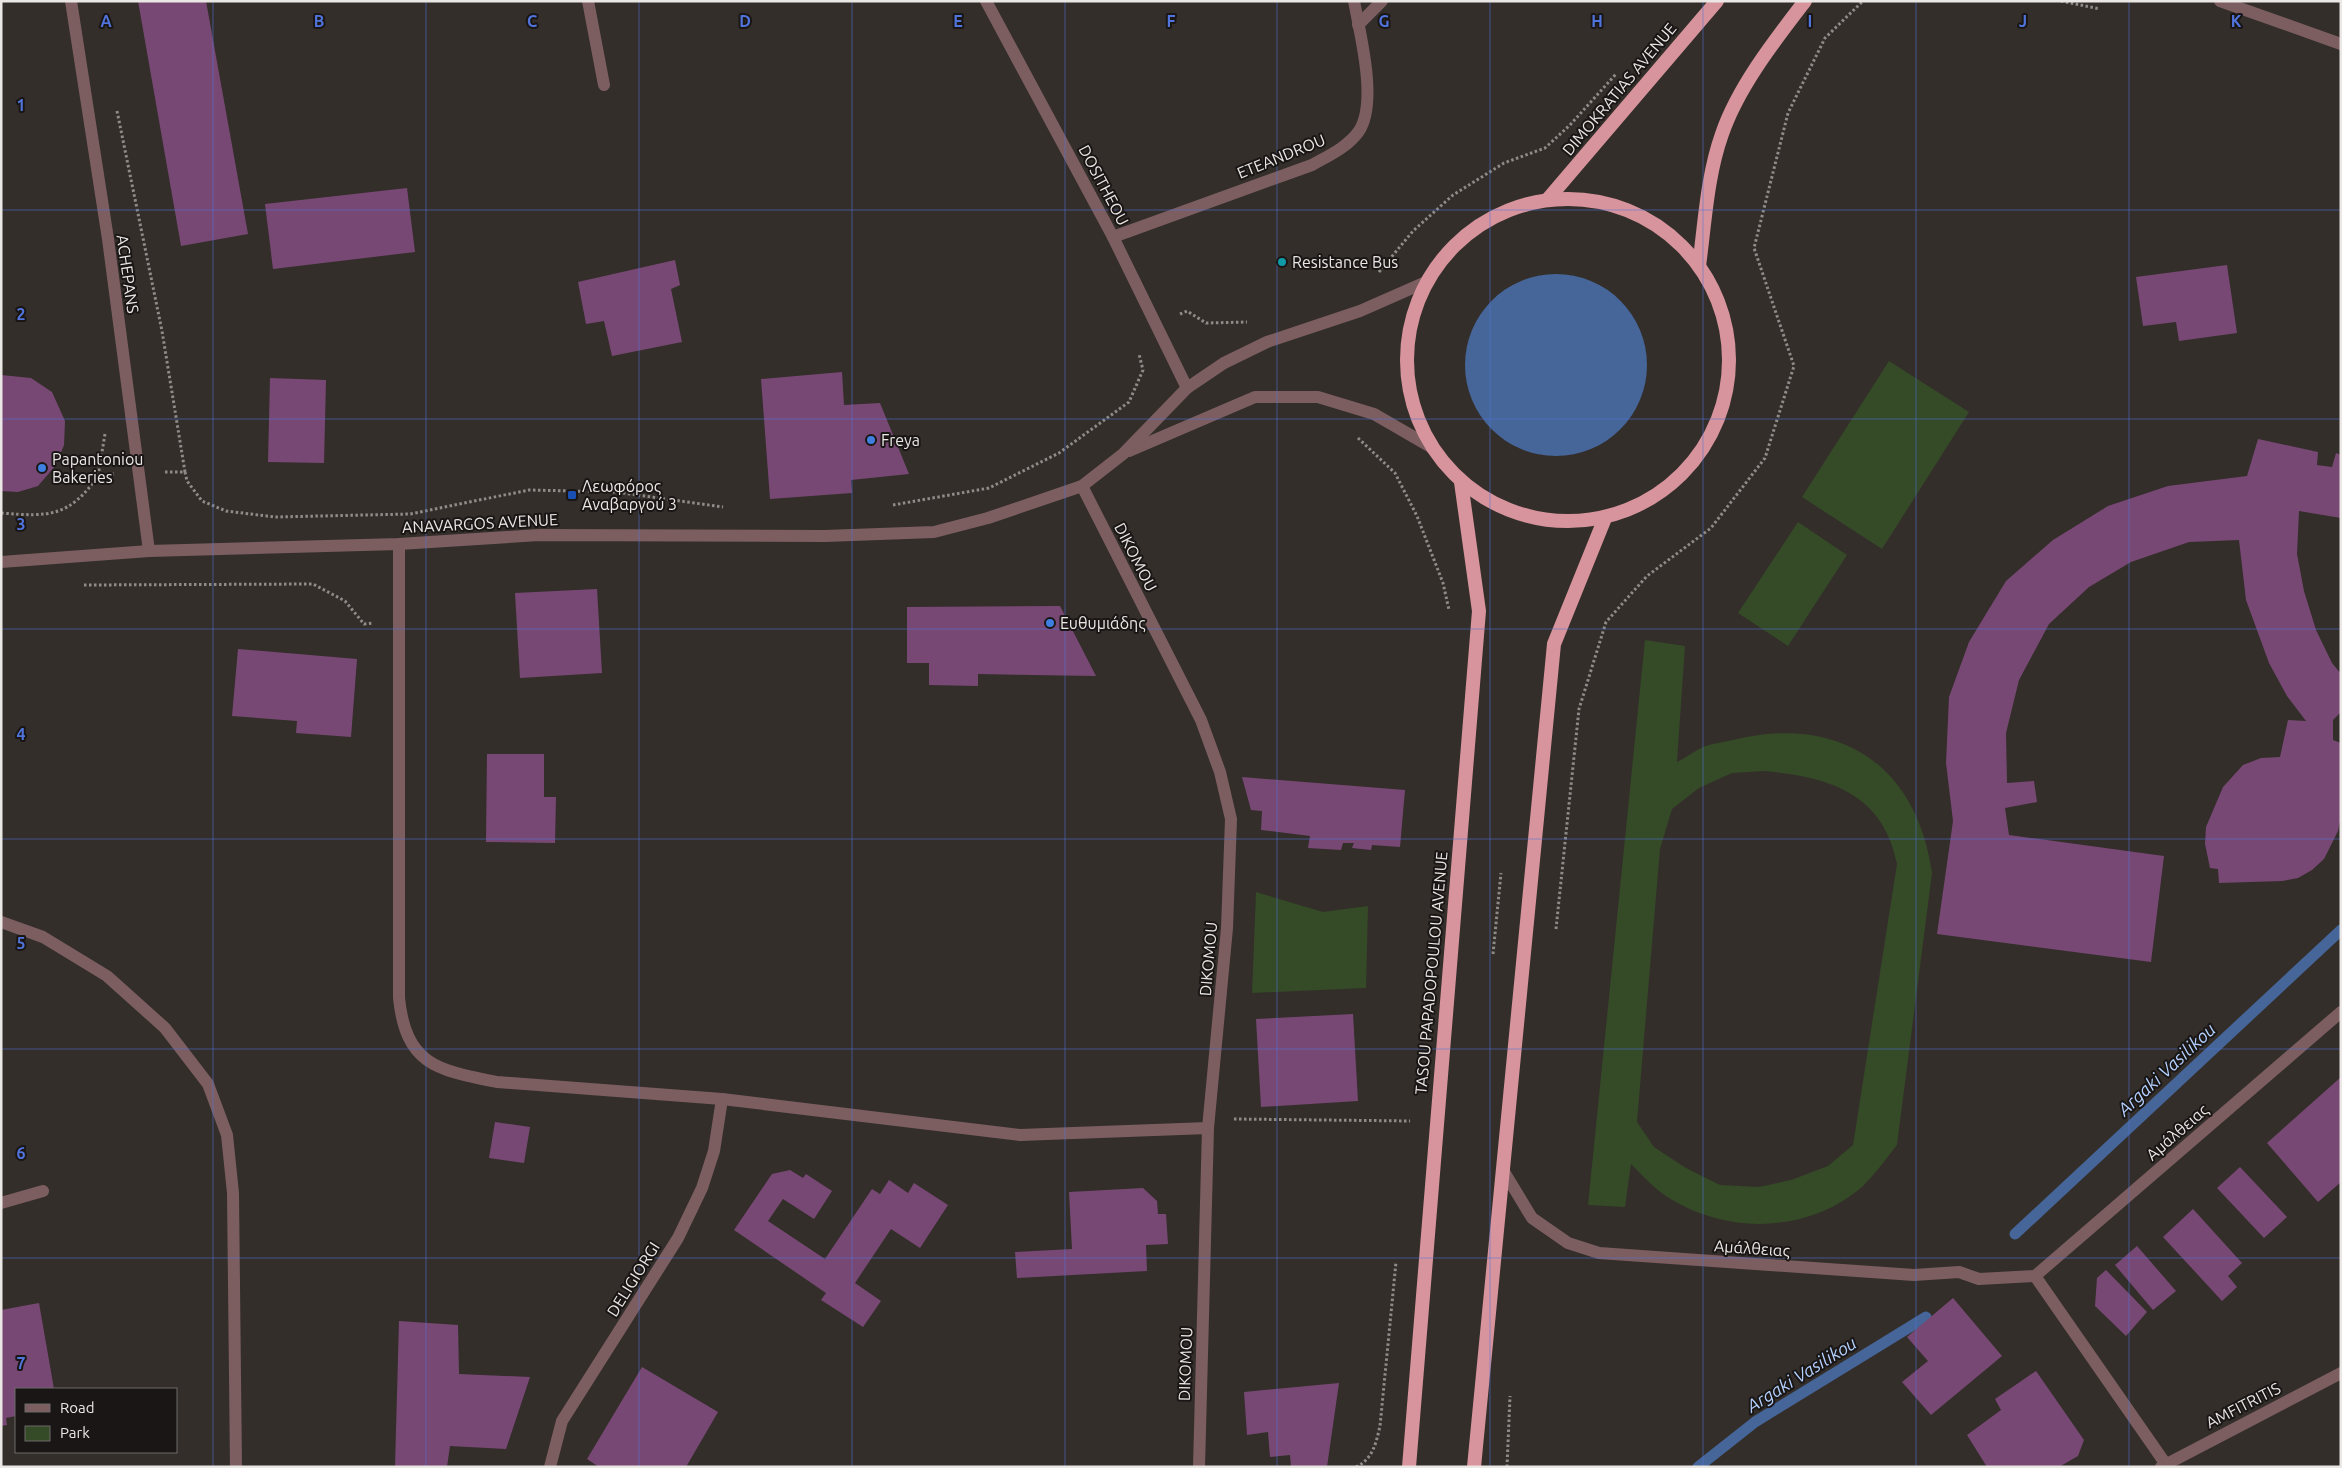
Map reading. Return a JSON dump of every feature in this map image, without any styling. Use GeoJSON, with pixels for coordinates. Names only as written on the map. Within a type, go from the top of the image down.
{"type":"FeatureCollection","features":[{"type":"Feature","properties":{"kind":"highway","name":"DIMOKRATIAS AVENUE"},"geometry":{"type":"LineString","coordinates":[[1548,199],[1717,1]]}},
{"type":"Feature","properties":{"kind":"highway"},"geometry":{"type":"LineString","coordinates":[[1699,266],[1709,188],[1722,134],[1748,81],[1805,1]]}},
{"type":"Feature","properties":{"kind":"highway"},"geometry":{"type":"LineString","coordinates":[[1548,199],[1591,200],[1633,212],[1670,235],[1699,266],[1723,313],[1730,366],[1720,418],[1694,463],[1661,492],[1654,498],[1605,518],[1554,522],[1505,510],[1461,482],[1431,447],[1409,394],[1407,336],[1426,282],[1456,242],[1484,221],[1515,206],[1548,199]]}},
{"type":"Feature","properties":{"kind":"highway","name":"TASOU PAPADOPOULOU AVENUE"},"geometry":{"type":"LineString","coordinates":[[1408,1467],[1479,611],[1461,482]]}},
{"type":"Feature","properties":{"kind":"highway"},"geometry":{"type":"LineString","coordinates":[[1474,1467],[1554,644],[1605,518]]}},
{"type":"Feature","properties":{"kind":"street","name":"ACHEPANS"},"geometry":{"type":"LineString","coordinates":[[71,1],[108,239],[149,551]]}},
{"type":"Feature","properties":{"kind":"street"},"geometry":{"type":"LineString","coordinates":[[588,1],[604,85]]}},
{"type":"Feature","properties":{"kind":"street","name":"DOSITHEOU"},"geometry":{"type":"LineString","coordinates":[[986,1],[1114,237],[1187,388]]}},
{"type":"Feature","properties":{"kind":"street","name":"ETEANDROU"},"geometry":{"type":"LineString","coordinates":[[1114,237],[1312,165],[1340,149],[1359,131],[1367,114],[1369,96],[1354,1]]}},
{"type":"Feature","properties":{"kind":"street"},"geometry":{"type":"LineString","coordinates":[[1358,25],[1382,1]]}},
{"type":"Feature","properties":{"kind":"street"},"geometry":{"type":"LineString","coordinates":[[2223,2],[2341,44]]}},
{"type":"Feature","properties":{"kind":"street","name":"ANAVARGOS AVENUE"},"geometry":{"type":"LineString","coordinates":[[1,562],[149,551],[399,544],[539,535],[825,536],[934,532],[988,518],[1082,486],[1123,454],[1187,388],[1224,363],[1267,342],[1360,311],[1426,282]]}},
{"type":"Feature","properties":{"kind":"street","name":"ANAVARGOS AVENUE"},"geometry":{"type":"LineString","coordinates":[[1123,454],[1255,397],[1318,396],[1374,414],[1431,447]]}},
{"type":"Feature","properties":{"kind":"street","name":"DIKOMOU"},"geometry":{"type":"LineString","coordinates":[[1082,486],[1201,720],[1220,772],[1231,819],[1228,928],[1208,1123],[1198,1467]]}},
{"type":"Feature","properties":{"kind":"street"},"geometry":{"type":"LineString","coordinates":[[399,544],[399,998],[401,1021],[408,1039],[419,1054],[437,1067],[497,1082],[722,1098],[1020,1135],[1208,1123]]}},
{"type":"Feature","properties":{"kind":"street"},"geometry":{"type":"LineString","coordinates":[[1,922],[43,937],[107,976],[164,1028],[208,1084],[227,1136],[233,1193],[236,1467]]}},
{"type":"Feature","properties":{"kind":"street","name":"Αμάλθειας"},"geometry":{"type":"LineString","coordinates":[[1503,1170],[1532,1218],[1568,1243],[1599,1253],[1914,1275],[1959,1272],[1979,1279],[2035,1276],[2341,1012]]}},
{"type":"Feature","properties":{"kind":"street","name":"DELIGIORGI"},"geometry":{"type":"LineString","coordinates":[[550,1467],[562,1421],[678,1238],[702,1188],[714,1152],[722,1098]]}},
{"type":"Feature","properties":{"kind":"street"},"geometry":{"type":"LineString","coordinates":[[1,1203],[42,1191]]}},
{"type":"Feature","properties":{"kind":"street"},"geometry":{"type":"LineString","coordinates":[[2035,1276],[2163,1465]]}},
{"type":"Feature","properties":{"kind":"street","name":"AMFITRITIS"},"geometry":{"type":"LineString","coordinates":[[2163,1465],[2341,1373]]}},
{"type":"Feature","properties":{"kind":"path"},"geometry":{"type":"LineString","coordinates":[[1562,882],[1579,709],[1606,622],[1648,576],[1711,528],[1765,458],[1794,366],[1754,248],[1788,113],[1825,38],[1863,1]]}},
{"type":"Feature","properties":{"kind":"path"},"geometry":{"type":"LineString","coordinates":[[2061,1],[2100,9]]}},
{"type":"Feature","properties":{"kind":"path"},"geometry":{"type":"LineString","coordinates":[[1413,231],[1453,194],[1504,163],[1545,148],[1570,125],[1622,67]]}},
{"type":"Feature","properties":{"kind":"path"},"geometry":{"type":"LineString","coordinates":[[117,109],[162,331],[185,472],[187,481],[202,501],[226,512],[275,517],[410,514],[529,490],[616,492],[728,508]]}},
{"type":"Feature","properties":{"kind":"path"},"geometry":{"type":"LineString","coordinates":[[883,507],[989,488],[1059,454],[1129,402],[1143,370],[1134,337],[1187,311],[1206,322],[1251,322]]}},
{"type":"Feature","properties":{"kind":"path"},"geometry":{"type":"LineString","coordinates":[[1354,435],[1395,473],[1417,516],[1443,584],[1450,611]]}},
{"type":"Feature","properties":{"kind":"path"},"geometry":{"type":"LineString","coordinates":[[1,513],[58,513],[84,496],[98,476],[185,472]]}},
{"type":"Feature","properties":{"kind":"path"},"geometry":{"type":"LineString","coordinates":[[79,585],[313,584],[345,601],[364,624],[399,622]]}},
{"type":"Feature","properties":{"kind":"path"},"geometry":{"type":"LineString","coordinates":[[1493,954],[1501,873]]}},
{"type":"Feature","properties":{"kind":"path"},"geometry":{"type":"LineString","coordinates":[[1410,1131],[1412,1111]]}},
{"type":"Feature","properties":{"kind":"path"},"geometry":{"type":"LineString","coordinates":[[1208,1123],[1411,1121]]}},
{"type":"Feature","properties":{"kind":"path"},"geometry":{"type":"LineString","coordinates":[[1356,1467],[1366,1462],[1376,1446],[1380,1426],[1397,1258]]}},
{"type":"Feature","properties":{"kind":"green space"},"geometry":{"type":"Polygon","coordinates":[[[1889,361],[1969,412],[1882,549],[1802,497],[1889,361]]]}},
{"type":"Feature","properties":{"kind":"green space"},"geometry":{"type":"Polygon","coordinates":[[[1798,522],[1847,555],[1788,646],[1738,613],[1798,522]]]}},
{"type":"Feature","properties":{"kind":"green space"},"geometry":{"type":"Polygon","coordinates":[[[1645,640],[1685,646],[1677,762],[1707,746],[1775,733],[1809,735],[1840,743],[1868,757],[1891,777],[1910,804],[1924,836],[1932,873],[1897,1145],[1863,1186],[1842,1201],[1820,1213],[1796,1220],[1771,1224],[1746,1223],[1721,1219],[1697,1212],[1674,1201],[1656,1189],[1631,1164],[1625,1207],[1588,1205],[1645,640]],[[1764,771],[1732,773],[1699,788],[1672,809],[1660,849],[1637,1122],[1654,1147],[1686,1168],[1720,1185],[1759,1187],[1791,1180],[1828,1166],[1853,1145],[1897,864],[1890,840],[1879,820],[1866,805],[1850,793],[1831,784],[1788,774],[1764,771]]]}},
{"type":"Feature","properties":{"kind":"green space"},"geometry":{"type":"Polygon","coordinates":[[[1256,892],[1323,912],[1368,906],[1366,988],[1252,993],[1256,892]]]}},
{"type":"Feature","properties":{"kind":"water"},"geometry":{"type":"Polygon","coordinates":[[[1556,274],[1574,276],[1591,281],[1620,301],[1640,330],[1645,347],[1647,365],[1645,383],[1640,400],[1620,429],[1591,449],[1574,454],[1556,456],[1538,454],[1521,449],[1492,429],[1472,400],[1467,383],[1465,365],[1467,347],[1472,330],[1492,301],[1521,281],[1538,276],[1556,274]]]}},
{"type":"Feature","properties":{"kind":"building"},"geometry":{"type":"Polygon","coordinates":[[[138,1],[206,1],[248,234],[181,246],[138,1]]]}},
{"type":"Feature","properties":{"kind":"building"},"geometry":{"type":"Polygon","coordinates":[[[407,188],[415,252],[273,269],[265,204],[407,188]]]}},
{"type":"Feature","properties":{"kind":"building"},"geometry":{"type":"Polygon","coordinates":[[[675,260],[680,285],[671,289],[682,342],[612,356],[604,321],[586,324],[578,282],[675,260]]]}},
{"type":"Feature","properties":{"kind":"building"},"geometry":{"type":"Polygon","coordinates":[[[2227,265],[2237,333],[2179,341],[2176,322],[2143,326],[2136,277],[2227,265]]]}},
{"type":"Feature","properties":{"kind":"building"},"geometry":{"type":"Polygon","coordinates":[[[842,372],[844,405],[880,403],[909,474],[851,480],[852,493],[770,499],[761,379],[842,372]]]}},
{"type":"Feature","properties":{"kind":"building"},"geometry":{"type":"Polygon","coordinates":[[[1,375],[31,378],[52,392],[65,421],[64,445],[56,465],[38,486],[18,492],[1,491],[1,375]]]}},
{"type":"Feature","properties":{"kind":"building"},"geometry":{"type":"Polygon","coordinates":[[[270,378],[326,380],[324,463],[268,462],[270,378]]]}},
{"type":"Feature","properties":{"kind":"building"},"geometry":{"type":"Polygon","coordinates":[[[2258,439],[2318,452],[2317,465],[2332,467],[2336,453],[2341,455],[2341,518],[2299,511],[2297,554],[2304,591],[2316,630],[2332,663],[2341,674],[2341,712],[2333,720],[2333,740],[2341,743],[2341,816],[2338,831],[2324,859],[2312,870],[2298,878],[2282,881],[2219,883],[2218,869],[2210,868],[2205,844],[2206,827],[2223,787],[2243,765],[2261,758],[2280,757],[2288,720],[2306,721],[2287,696],[2269,663],[2246,600],[2239,540],[2189,542],[2131,562],[2089,587],[2049,624],[2019,680],[2006,733],[2007,783],[2034,781],[2037,802],[2005,808],[2009,835],[2164,856],[2151,962],[1937,934],[1953,821],[1946,763],[1949,697],[1969,642],[2006,581],[2053,540],[2108,506],[2168,486],[2247,476],[2258,439]]]}},
{"type":"Feature","properties":{"kind":"building"},"geometry":{"type":"Polygon","coordinates":[[[597,589],[602,673],[520,678],[515,593],[597,589]]]}},
{"type":"Feature","properties":{"kind":"building"},"geometry":{"type":"Polygon","coordinates":[[[1060,606],[1096,676],[978,674],[978,686],[929,685],[929,663],[907,663],[907,607],[1060,606]]]}},
{"type":"Feature","properties":{"kind":"building"},"geometry":{"type":"Polygon","coordinates":[[[238,649],[357,659],[351,737],[296,733],[297,721],[232,716],[238,649]]]}},
{"type":"Feature","properties":{"kind":"building"},"geometry":{"type":"Polygon","coordinates":[[[487,754],[544,754],[544,797],[556,797],[555,843],[486,842],[487,754]]]}},
{"type":"Feature","properties":{"kind":"building"},"geometry":{"type":"Polygon","coordinates":[[[1242,777],[1405,790],[1400,847],[1372,845],[1371,850],[1352,848],[1354,843],[1343,843],[1341,850],[1308,848],[1310,836],[1261,830],[1262,811],[1251,810],[1242,777]]]}},
{"type":"Feature","properties":{"kind":"building"},"geometry":{"type":"Polygon","coordinates":[[[1353,1014],[1358,1101],[1261,1107],[1256,1019],[1353,1014]]]}},
{"type":"Feature","properties":{"kind":"building"},"geometry":{"type":"Polygon","coordinates":[[[2341,1077],[2341,1182],[2318,1202],[2267,1143],[2341,1077]]]}},
{"type":"Feature","properties":{"kind":"building"},"geometry":{"type":"Polygon","coordinates":[[[495,1122],[530,1127],[524,1163],[489,1158],[495,1122]]]}},
{"type":"Feature","properties":{"kind":"building"},"geometry":{"type":"Polygon","coordinates":[[[2240,1167],[2287,1217],[2264,1238],[2217,1188],[2240,1167]]]}},
{"type":"Feature","properties":{"kind":"building"},"geometry":{"type":"Polygon","coordinates":[[[790,1170],[803,1178],[806,1174],[832,1191],[814,1219],[783,1199],[768,1221],[825,1259],[872,1189],[880,1194],[889,1180],[908,1193],[914,1183],[948,1205],[920,1248],[891,1229],[855,1283],[881,1301],[863,1327],[821,1300],[826,1293],[734,1230],[772,1174],[790,1170]]]}},
{"type":"Feature","properties":{"kind":"building"},"geometry":{"type":"Polygon","coordinates":[[[1143,1188],[1157,1201],[1158,1214],[1166,1214],[1168,1244],[1146,1245],[1147,1271],[1017,1278],[1015,1252],[1072,1249],[1069,1192],[1143,1188]]]}},
{"type":"Feature","properties":{"kind":"building"},"geometry":{"type":"Polygon","coordinates":[[[2193,1209],[2242,1263],[2228,1276],[2237,1287],[2222,1301],[2163,1237],[2193,1209]]]}},
{"type":"Feature","properties":{"kind":"building"},"geometry":{"type":"Polygon","coordinates":[[[2137,1246],[2176,1291],[2153,1310],[2115,1265],[2137,1246]]]}},
{"type":"Feature","properties":{"kind":"building"},"geometry":{"type":"Polygon","coordinates":[[[2106,1270],[2147,1312],[2126,1336],[2095,1306],[2097,1278],[2106,1270]]]}},
{"type":"Feature","properties":{"kind":"building"},"geometry":{"type":"Polygon","coordinates":[[[1953,1298],[2002,1356],[1931,1415],[1902,1382],[1928,1361],[1907,1337],[1953,1298]]]}},
{"type":"Feature","properties":{"kind":"building"},"geometry":{"type":"Polygon","coordinates":[[[39,1303],[54,1388],[15,1388],[15,1416],[6,1418],[7,1425],[1,1426],[1,1310],[39,1303]]]}},
{"type":"Feature","properties":{"kind":"building"},"geometry":{"type":"Polygon","coordinates":[[[399,1321],[458,1325],[459,1374],[530,1377],[506,1449],[450,1446],[447,1467],[395,1467],[399,1321]]]}},
{"type":"Feature","properties":{"kind":"building"},"geometry":{"type":"Polygon","coordinates":[[[642,1367],[718,1412],[686,1467],[599,1467],[587,1459],[642,1367]]]}},
{"type":"Feature","properties":{"kind":"building"},"geometry":{"type":"Polygon","coordinates":[[[2036,1371],[2084,1440],[2078,1456],[2059,1467],[1987,1467],[1967,1435],[2001,1410],[1995,1399],[2036,1371]]]}},
{"type":"Feature","properties":{"kind":"building"},"geometry":{"type":"Polygon","coordinates":[[[1339,1383],[1327,1467],[1291,1467],[1290,1455],[1270,1457],[1268,1432],[1247,1435],[1244,1392],[1339,1383]]]}},
{"type":"Feature","properties":{"kind":"waterway","name":"Argaki Vasilikou"},"geometry":{"type":"LineString","coordinates":[[2015,1234],[2341,930]]}},
{"type":"Feature","properties":{"kind":"waterway","name":"Argaki Vasilikou"},"geometry":{"type":"LineString","coordinates":[[1698,1467],[1755,1422],[1926,1317]]}},
{"type":"Feature","properties":{"kind":"place","name":"Resistance Bus"},"geometry":{"type":"Point","coordinates":[1282,262]}},
{"type":"Feature","properties":{"kind":"place","name":"Freya"},"geometry":{"type":"Point","coordinates":[871,440]}},
{"type":"Feature","properties":{"kind":"place","name":"Papantoniou Bakeries"},"geometry":{"type":"Point","coordinates":[42,468]}},
{"type":"Feature","properties":{"kind":"place","name":"Λεωφόρος Αναβαργού 3"},"geometry":{"type":"Point","coordinates":[572,495]}},
{"type":"Feature","properties":{"kind":"place","name":"Ευθυμιάδης"},"geometry":{"type":"Point","coordinates":[1050,623]}}]}
